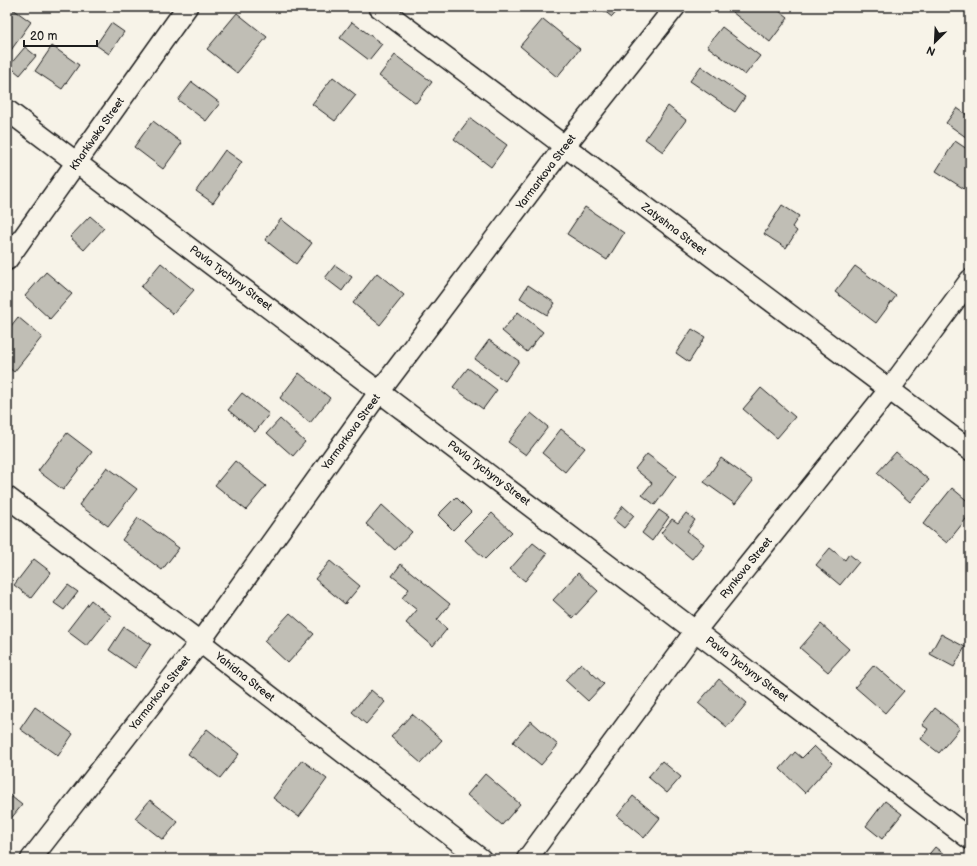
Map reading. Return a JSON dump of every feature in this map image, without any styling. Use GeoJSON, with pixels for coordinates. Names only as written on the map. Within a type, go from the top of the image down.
{"type":"FeatureCollection","features":[{"type":"Feature","properties":{"kind":"street","name":"Kharkivska Street"},"geometry":{"type":"LineString","coordinates":[[7,260],[187,7]]}},
{"type":"Feature","properties":{"kind":"street","name":"Zatyshna Street"},"geometry":{"type":"LineString","coordinates":[[379,7],[970,450]]}},
{"type":"Feature","properties":{"kind":"street","name":"Yarmarkova Street"},"geometry":{"type":"LineString","coordinates":[[31,859],[200,642],[380,391],[564,147],[676,7]]}},
{"type":"Feature","properties":{"kind":"street","name":"Pavla Tychyny Street"},"geometry":{"type":"LineString","coordinates":[[7,110],[696,630],[970,839]]}},
{"type":"Feature","properties":{"kind":"street","name":"Rynkova Street"},"geometry":{"type":"LineString","coordinates":[[527,859],[696,630],[889,390],[970,280]]}},
{"type":"Feature","properties":{"kind":"street","name":"Yahidna Street"},"geometry":{"type":"LineString","coordinates":[[7,497],[200,642],[481,859]]}},
{"type":"Feature","properties":{"kind":"building"},"geometry":{"type":"Polygon","coordinates":[[[599,7],[621,7],[612,17],[599,7]]]}},
{"type":"Feature","properties":{"kind":"building"},"geometry":{"type":"Polygon","coordinates":[[[736,7],[774,7],[788,18],[770,42],[732,12],[736,7]]]}},
{"type":"Feature","properties":{"kind":"building"},"geometry":{"type":"Polygon","coordinates":[[[13,9],[31,22],[9,53],[7,52],[7,17],[13,9]]]}},
{"type":"Feature","properties":{"kind":"building"},"geometry":{"type":"Polygon","coordinates":[[[237,13],[267,37],[237,73],[207,49],[237,13]]]}},
{"type":"Feature","properties":{"kind":"building"},"geometry":{"type":"Polygon","coordinates":[[[543,19],[580,49],[557,77],[520,46],[543,19]]]}},
{"type":"Feature","properties":{"kind":"building"},"geometry":{"type":"Polygon","coordinates":[[[352,22],[382,44],[369,60],[340,38],[352,22]]]}},
{"type":"Feature","properties":{"kind":"building"},"geometry":{"type":"Polygon","coordinates":[[[111,23],[124,32],[109,54],[96,45],[111,23]]]}},
{"type":"Feature","properties":{"kind":"building"},"geometry":{"type":"Polygon","coordinates":[[[722,27],[760,56],[745,75],[707,46],[722,27]]]}},
{"type":"Feature","properties":{"kind":"building"},"geometry":{"type":"Polygon","coordinates":[[[52,46],[79,65],[62,89],[35,71],[52,46]]]}},
{"type":"Feature","properties":{"kind":"building"},"geometry":{"type":"Polygon","coordinates":[[[25,47],[36,56],[20,75],[9,66],[25,47]]]}},
{"type":"Feature","properties":{"kind":"building"},"geometry":{"type":"Polygon","coordinates":[[[395,55],[432,82],[416,103],[379,76],[395,55]]]}},
{"type":"Feature","properties":{"kind":"building"},"geometry":{"type":"Polygon","coordinates":[[[701,66],[745,97],[735,112],[690,81],[701,66]]]}},
{"type":"Feature","properties":{"kind":"building"},"geometry":{"type":"Polygon","coordinates":[[[333,77],[356,95],[335,121],[312,104],[333,77]]]}},
{"type":"Feature","properties":{"kind":"building"},"geometry":{"type":"Polygon","coordinates":[[[192,82],[220,103],[206,121],[178,100],[192,82]]]}},
{"type":"Feature","properties":{"kind":"building"},"geometry":{"type":"Polygon","coordinates":[[[668,106],[686,120],[663,152],[645,139],[668,106]]]}},
{"type":"Feature","properties":{"kind":"building"},"geometry":{"type":"Polygon","coordinates":[[[957,108],[970,117],[970,140],[946,123],[957,108]]]}},
{"type":"Feature","properties":{"kind":"building"},"geometry":{"type":"Polygon","coordinates":[[[470,118],[507,145],[491,167],[454,139],[470,118]]]}},
{"type":"Feature","properties":{"kind":"building"},"geometry":{"type":"Polygon","coordinates":[[[153,121],[182,143],[163,169],[134,147],[153,121]]]}},
{"type":"Feature","properties":{"kind":"building"},"geometry":{"type":"Polygon","coordinates":[[[955,141],[970,151],[969,192],[936,171],[955,141]]]}},
{"type":"Feature","properties":{"kind":"building"},"geometry":{"type":"Polygon","coordinates":[[[225,150],[242,162],[213,203],[196,191],[225,150]]]}},
{"type":"Feature","properties":{"kind":"building"},"geometry":{"type":"Polygon","coordinates":[[[7,151],[12,155],[7,162],[7,151]]]}},
{"type":"Feature","properties":{"kind":"building"},"geometry":{"type":"Polygon","coordinates":[[[782,205],[799,216],[792,227],[797,231],[786,248],[764,234],[782,205]]]}},
{"type":"Feature","properties":{"kind":"building"},"geometry":{"type":"Polygon","coordinates":[[[585,207],[624,233],[607,260],[567,234],[585,207]]]}},
{"type":"Feature","properties":{"kind":"building"},"geometry":{"type":"Polygon","coordinates":[[[90,216],[104,228],[84,250],[70,237],[90,216]]]}},
{"type":"Feature","properties":{"kind":"building"},"geometry":{"type":"Polygon","coordinates":[[[281,219],[312,243],[296,264],[265,240],[281,219]]]}},
{"type":"Feature","properties":{"kind":"building"},"geometry":{"type":"Polygon","coordinates":[[[161,263],[194,290],[173,314],[141,287],[161,263]]]}},
{"type":"Feature","properties":{"kind":"building"},"geometry":{"type":"Polygon","coordinates":[[[335,265],[352,277],[342,291],[325,278],[335,265]]]}},
{"type":"Feature","properties":{"kind":"building"},"geometry":{"type":"Polygon","coordinates":[[[855,266],[896,296],[876,323],[835,292],[855,266]]]}},
{"type":"Feature","properties":{"kind":"building"},"geometry":{"type":"Polygon","coordinates":[[[46,272],[72,294],[50,319],[25,296],[46,272]]]}},
{"type":"Feature","properties":{"kind":"building"},"geometry":{"type":"Polygon","coordinates":[[[377,273],[404,295],[380,325],[353,303],[377,273]]]}},
{"type":"Feature","properties":{"kind":"building"},"geometry":{"type":"Polygon","coordinates":[[[528,285],[555,303],[547,315],[520,298],[528,285]]]}},
{"type":"Feature","properties":{"kind":"building"},"geometry":{"type":"Polygon","coordinates":[[[518,312],[543,332],[527,352],[502,331],[518,312]]]}},
{"type":"Feature","properties":{"kind":"building"},"geometry":{"type":"Polygon","coordinates":[[[18,317],[42,337],[14,372],[7,366],[7,331],[18,317]]]}},
{"type":"Feature","properties":{"kind":"building"},"geometry":{"type":"Polygon","coordinates":[[[692,329],[705,337],[689,362],[676,353],[692,329]]]}},
{"type":"Feature","properties":{"kind":"building"},"geometry":{"type":"Polygon","coordinates":[[[489,340],[519,361],[505,381],[475,359],[489,340]]]}},
{"type":"Feature","properties":{"kind":"building"},"geometry":{"type":"Polygon","coordinates":[[[468,368],[497,390],[483,409],[453,387],[468,368]]]}},
{"type":"Feature","properties":{"kind":"building"},"geometry":{"type":"Polygon","coordinates":[[[299,373],[330,398],[310,423],[280,398],[299,373]]]}},
{"type":"Feature","properties":{"kind":"building"},"geometry":{"type":"Polygon","coordinates":[[[761,388],[795,417],[777,438],[743,409],[761,388]]]}},
{"type":"Feature","properties":{"kind":"building"},"geometry":{"type":"Polygon","coordinates":[[[242,393],[269,414],[255,432],[228,410],[242,393]]]}},
{"type":"Feature","properties":{"kind":"building"},"geometry":{"type":"Polygon","coordinates":[[[531,413],[548,427],[526,455],[508,442],[531,413]]]}},
{"type":"Feature","properties":{"kind":"building"},"geometry":{"type":"Polygon","coordinates":[[[280,419],[305,442],[293,456],[267,433],[280,419]]]}},
{"type":"Feature","properties":{"kind":"building"},"geometry":{"type":"Polygon","coordinates":[[[561,429],[585,448],[565,472],[542,453],[561,429]]]}},
{"type":"Feature","properties":{"kind":"building"},"geometry":{"type":"Polygon","coordinates":[[[67,433],[92,452],[63,490],[38,471],[67,433]]]}},
{"type":"Feature","properties":{"kind":"building"},"geometry":{"type":"Polygon","coordinates":[[[896,452],[929,480],[910,502],[877,473],[896,452]]]}},
{"type":"Feature","properties":{"kind":"building"},"geometry":{"type":"Polygon","coordinates":[[[647,454],[676,476],[655,505],[642,495],[652,483],[635,469],[647,454]]]}},
{"type":"Feature","properties":{"kind":"building"},"geometry":{"type":"Polygon","coordinates":[[[721,458],[753,481],[735,504],[704,482],[721,458]]]}},
{"type":"Feature","properties":{"kind":"building"},"geometry":{"type":"Polygon","coordinates":[[[235,461],[266,486],[246,510],[215,485],[235,461]]]}},
{"type":"Feature","properties":{"kind":"building"},"geometry":{"type":"Polygon","coordinates":[[[107,467],[137,489],[108,526],[79,505],[107,467]]]}},
{"type":"Feature","properties":{"kind":"building"},"geometry":{"type":"Polygon","coordinates":[[[952,488],[970,503],[970,514],[947,543],[923,524],[952,488]]]}},
{"type":"Feature","properties":{"kind":"building"},"geometry":{"type":"Polygon","coordinates":[[[456,497],[471,512],[453,530],[438,515],[456,497]]]}},
{"type":"Feature","properties":{"kind":"building"},"geometry":{"type":"Polygon","coordinates":[[[382,505],[412,532],[395,550],[366,524],[382,505]]]}},
{"type":"Feature","properties":{"kind":"building"},"geometry":{"type":"Polygon","coordinates":[[[623,506],[634,516],[624,528],[613,519],[623,506]]]}},
{"type":"Feature","properties":{"kind":"building"},"geometry":{"type":"Polygon","coordinates":[[[659,510],[669,517],[652,541],[642,533],[659,510]]]}},
{"type":"Feature","properties":{"kind":"building"},"geometry":{"type":"Polygon","coordinates":[[[492,513],[512,532],[485,559],[465,540],[492,513]]]}},
{"type":"Feature","properties":{"kind":"building"},"geometry":{"type":"Polygon","coordinates":[[[686,513],[695,520],[687,531],[704,544],[692,559],[661,533],[672,519],[678,523],[686,513]]]}},
{"type":"Feature","properties":{"kind":"building"},"geometry":{"type":"Polygon","coordinates":[[[138,518],[179,548],[162,570],[122,540],[138,518]]]}},
{"type":"Feature","properties":{"kind":"building"},"geometry":{"type":"Polygon","coordinates":[[[533,543],[547,554],[525,581],[510,569],[533,543]]]}},
{"type":"Feature","properties":{"kind":"building"},"geometry":{"type":"Polygon","coordinates":[[[830,548],[845,560],[849,554],[859,562],[840,585],[816,565],[830,548]]]}},
{"type":"Feature","properties":{"kind":"building"},"geometry":{"type":"Polygon","coordinates":[[[34,559],[51,572],[31,598],[14,585],[34,559]]]}},
{"type":"Feature","properties":{"kind":"building"},"geometry":{"type":"Polygon","coordinates":[[[330,561],[360,586],[345,604],[315,579],[330,561]]]}},
{"type":"Feature","properties":{"kind":"building"},"geometry":{"type":"Polygon","coordinates":[[[401,564],[450,604],[437,620],[447,629],[433,646],[406,623],[417,610],[402,598],[409,589],[392,576],[401,564]]]}},
{"type":"Feature","properties":{"kind":"building"},"geometry":{"type":"Polygon","coordinates":[[[578,573],[598,591],[573,618],[553,600],[578,573]]]}},
{"type":"Feature","properties":{"kind":"building"},"geometry":{"type":"Polygon","coordinates":[[[68,585],[78,592],[64,610],[54,603],[68,585]]]}},
{"type":"Feature","properties":{"kind":"building"},"geometry":{"type":"Polygon","coordinates":[[[91,600],[111,616],[87,646],[67,631],[91,600]]]}},
{"type":"Feature","properties":{"kind":"building"},"geometry":{"type":"Polygon","coordinates":[[[290,613],[314,634],[288,663],[264,641],[290,613]]]}},
{"type":"Feature","properties":{"kind":"building"},"geometry":{"type":"Polygon","coordinates":[[[821,624],[849,649],[828,672],[800,648],[821,624]]]}},
{"type":"Feature","properties":{"kind":"building"},"geometry":{"type":"Polygon","coordinates":[[[124,627],[151,644],[135,668],[109,650],[124,627]]]}},
{"type":"Feature","properties":{"kind":"building"},"geometry":{"type":"Polygon","coordinates":[[[941,634],[965,647],[954,667],[930,654],[941,634]]]}},
{"type":"Feature","properties":{"kind":"building"},"geometry":{"type":"Polygon","coordinates":[[[581,663],[604,684],[588,701],[565,680],[581,663]]]}},
{"type":"Feature","properties":{"kind":"building"},"geometry":{"type":"Polygon","coordinates":[[[874,665],[904,691],[885,713],[855,687],[874,665]]]}},
{"type":"Feature","properties":{"kind":"building"},"geometry":{"type":"Polygon","coordinates":[[[719,679],[747,703],[727,727],[698,703],[719,679]]]}},
{"type":"Feature","properties":{"kind":"building"},"geometry":{"type":"Polygon","coordinates":[[[371,690],[385,702],[366,724],[352,712],[371,690]]]}},
{"type":"Feature","properties":{"kind":"building"},"geometry":{"type":"Polygon","coordinates":[[[35,707],[73,734],[58,756],[20,729],[35,707]]]}},
{"type":"Feature","properties":{"kind":"building"},"geometry":{"type":"Polygon","coordinates":[[[935,708],[960,728],[939,753],[921,739],[928,729],[922,725],[935,708]]]}},
{"type":"Feature","properties":{"kind":"building"},"geometry":{"type":"Polygon","coordinates":[[[412,714],[442,740],[421,763],[391,737],[412,714]]]}},
{"type":"Feature","properties":{"kind":"building"},"geometry":{"type":"Polygon","coordinates":[[[531,721],[558,745],[541,765],[513,742],[531,721]]]}},
{"type":"Feature","properties":{"kind":"building"},"geometry":{"type":"Polygon","coordinates":[[[207,729],[239,754],[220,778],[188,754],[207,729]]]}},
{"type":"Feature","properties":{"kind":"building"},"geometry":{"type":"Polygon","coordinates":[[[814,746],[832,763],[805,793],[780,769],[795,752],[802,758],[814,746]]]}},
{"type":"Feature","properties":{"kind":"building"},"geometry":{"type":"Polygon","coordinates":[[[302,760],[327,779],[299,817],[273,798],[302,760]]]}},
{"type":"Feature","properties":{"kind":"building"},"geometry":{"type":"Polygon","coordinates":[[[662,761],[681,777],[667,793],[648,777],[662,761]]]}},
{"type":"Feature","properties":{"kind":"building"},"geometry":{"type":"Polygon","coordinates":[[[485,774],[520,804],[502,825],[467,795],[485,774]]]}},
{"type":"Feature","properties":{"kind":"building"},"geometry":{"type":"Polygon","coordinates":[[[7,793],[22,805],[9,821],[7,820],[7,793]]]}},
{"type":"Feature","properties":{"kind":"building"},"geometry":{"type":"Polygon","coordinates":[[[633,796],[660,818],[644,838],[617,816],[633,796]]]}},
{"type":"Feature","properties":{"kind":"building"},"geometry":{"type":"Polygon","coordinates":[[[150,800],[178,822],[163,840],[135,818],[150,800]]]}},
{"type":"Feature","properties":{"kind":"building"},"geometry":{"type":"Polygon","coordinates":[[[885,801],[902,814],[882,839],[866,826],[885,801]]]}},
{"type":"Feature","properties":{"kind":"building"},"geometry":{"type":"Polygon","coordinates":[[[935,847],[950,859],[925,859],[935,847]]]}}]}
